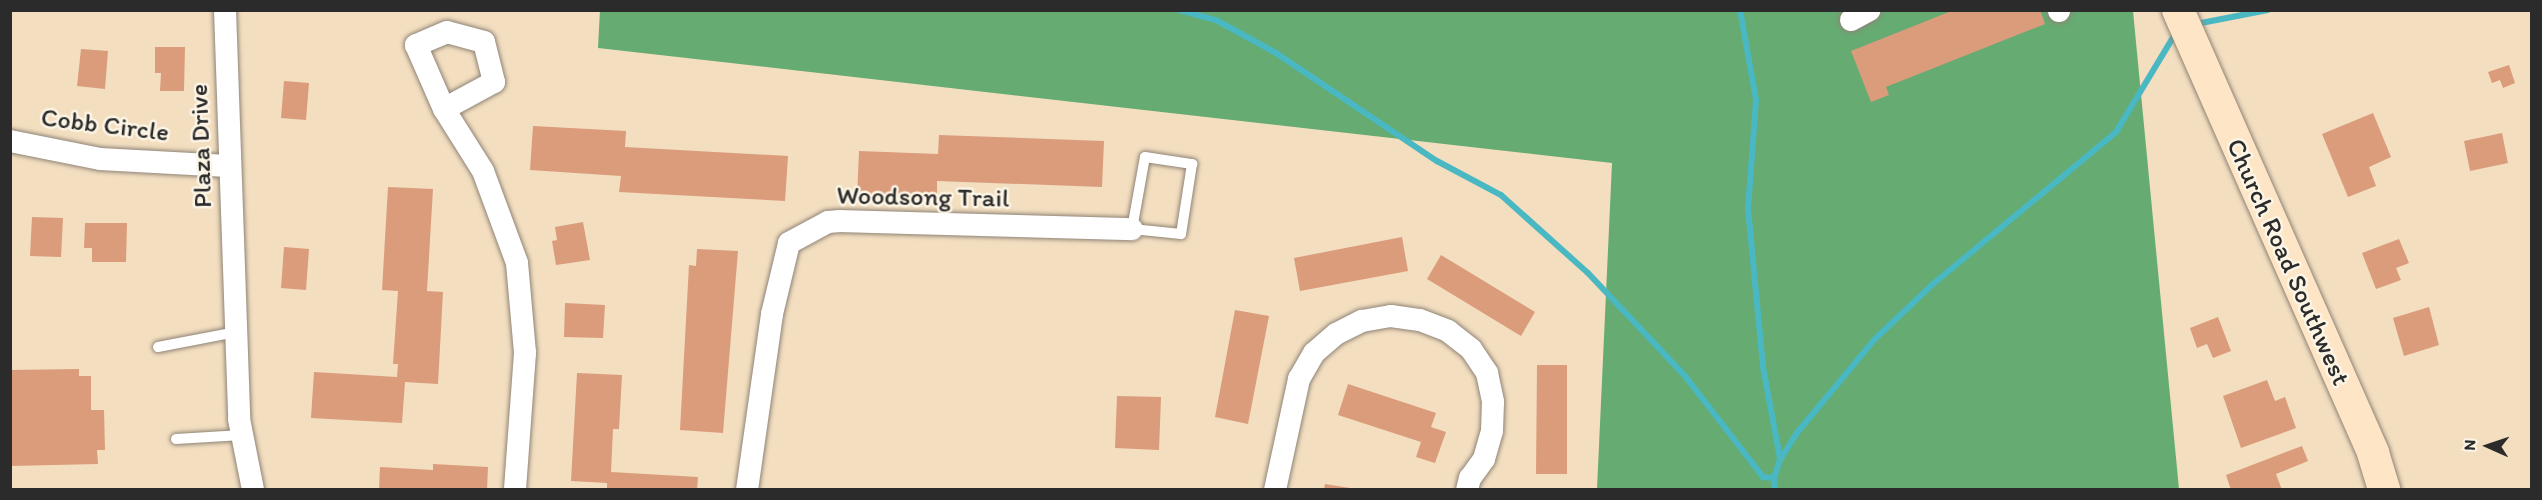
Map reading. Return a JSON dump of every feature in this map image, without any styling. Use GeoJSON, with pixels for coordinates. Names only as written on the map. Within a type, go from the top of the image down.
{"type":"FeatureCollection","features":[{"type":"Feature","properties":{"kind":"street","name":"Plaza Drive"},"geometry":{"type":"LineString","coordinates":[[225,10],[228,166],[237,280],[236,332],[242,435],[253,489]]}},
{"type":"Feature","properties":{"kind":"street","name":"Church Road Southwest"},"geometry":{"type":"LineString","coordinates":[[2183,23],[2373,453],[2384,489]]}},
{"type":"Feature","properties":{"kind":"street"},"geometry":{"type":"LineString","coordinates":[[444,109],[494,82],[484,42],[447,33],[416,45],[444,109],[483,171],[517,263],[525,353],[515,489]]}},
{"type":"Feature","properties":{"kind":"street","name":"Cobb Circle"},"geometry":{"type":"LineString","coordinates":[[10,141],[100,159],[228,166]]}},
{"type":"Feature","properties":{"kind":"street","name":"Woodsong Trail"},"geometry":{"type":"LineString","coordinates":[[747,489],[772,314],[789,243],[828,222],[840,221],[1132,229]]}},
{"type":"Feature","properties":{"kind":"street"},"geometry":{"type":"LineString","coordinates":[[1275,489],[1299,379],[1314,353],[1336,334],[1353,325],[1391,316],[1420,320],[1448,331],[1471,349],[1487,374],[1493,402],[1492,431],[1484,459],[1470,478],[1467,489]]}},
{"type":"Feature","properties":{"kind":"lane"},"geometry":{"type":"LineString","coordinates":[[1145,157],[1192,164],[1181,234],[1132,229],[1145,157]]}},
{"type":"Feature","properties":{"kind":"lane"},"geometry":{"type":"LineString","coordinates":[[158,347],[236,332]]}},
{"type":"Feature","properties":{"kind":"lane"},"geometry":{"type":"LineString","coordinates":[[176,439],[242,435]]}},
{"type":"Feature","properties":{"kind":"green space"},"geometry":{"type":"Polygon","coordinates":[[[600,10],[2133,11],[2179,489],[1597,489],[1612,163],[598,48],[600,10]]]}},
{"type":"Feature","properties":{"kind":"building"},"geometry":{"type":"Polygon","coordinates":[[[1954,10],[2040,10],[2045,24],[1886,87],[1889,95],[1871,102],[1851,51],[1954,10]]]}},
{"type":"Feature","properties":{"kind":"building"},"geometry":{"type":"Polygon","coordinates":[[[155,47],[185,47],[184,91],[160,91],[161,73],[155,73],[155,47]]]}},
{"type":"Feature","properties":{"kind":"building"},"geometry":{"type":"Polygon","coordinates":[[[81,49],[108,51],[105,89],[77,86],[81,49]]]}},
{"type":"Feature","properties":{"kind":"building"},"geometry":{"type":"Polygon","coordinates":[[[2509,65],[2515,83],[2503,88],[2500,80],[2492,83],[2488,72],[2509,65]]]}},
{"type":"Feature","properties":{"kind":"building"},"geometry":{"type":"Polygon","coordinates":[[[284,81],[309,83],[306,120],[281,118],[284,81]]]}},
{"type":"Feature","properties":{"kind":"building"},"geometry":{"type":"Polygon","coordinates":[[[2373,113],[2391,157],[2369,167],[2376,186],[2348,197],[2322,134],[2373,113]]]}},
{"type":"Feature","properties":{"kind":"building"},"geometry":{"type":"Polygon","coordinates":[[[533,126],[626,131],[625,147],[788,156],[785,201],[619,192],[621,176],[530,170],[533,126]]]}},
{"type":"Feature","properties":{"kind":"building"},"geometry":{"type":"Polygon","coordinates":[[[2502,133],[2508,163],[2470,171],[2464,141],[2502,133]]]}},
{"type":"Feature","properties":{"kind":"building"},"geometry":{"type":"Polygon","coordinates":[[[939,135],[1104,141],[1102,187],[937,181],[937,199],[857,197],[859,151],[938,154],[939,135]]]}},
{"type":"Feature","properties":{"kind":"building"},"geometry":{"type":"Polygon","coordinates":[[[388,187],[433,189],[427,291],[443,292],[438,384],[405,382],[402,423],[311,418],[314,372],[397,377],[398,364],[393,364],[398,291],[382,290],[388,187]]]}},
{"type":"Feature","properties":{"kind":"building"},"geometry":{"type":"Polygon","coordinates":[[[32,217],[63,218],[61,257],[30,256],[32,217]]]}},
{"type":"Feature","properties":{"kind":"building"},"geometry":{"type":"Polygon","coordinates":[[[583,222],[590,260],[556,265],[552,241],[557,240],[555,227],[583,222]]]}},
{"type":"Feature","properties":{"kind":"building"},"geometry":{"type":"Polygon","coordinates":[[[85,223],[127,223],[126,262],[92,262],[92,248],[84,248],[85,223]]]}},
{"type":"Feature","properties":{"kind":"building"},"geometry":{"type":"Polygon","coordinates":[[[1402,237],[1408,271],[1300,291],[1294,258],[1402,237]]]}},
{"type":"Feature","properties":{"kind":"building"},"geometry":{"type":"Polygon","coordinates":[[[2399,239],[2409,263],[2396,268],[2401,280],[2376,289],[2362,253],[2399,239]]]}},
{"type":"Feature","properties":{"kind":"building"},"geometry":{"type":"Polygon","coordinates":[[[284,247],[309,249],[306,290],[281,288],[284,247]]]}},
{"type":"Feature","properties":{"kind":"building"},"geometry":{"type":"Polygon","coordinates":[[[697,249],[738,251],[723,433],[680,430],[689,265],[696,266],[697,249]]]}},
{"type":"Feature","properties":{"kind":"building"},"geometry":{"type":"Polygon","coordinates":[[[1441,255],[1535,312],[1521,336],[1427,279],[1441,255]]]}},
{"type":"Feature","properties":{"kind":"building"},"geometry":{"type":"Polygon","coordinates":[[[565,303],[605,305],[603,338],[564,337],[565,303]]]}},
{"type":"Feature","properties":{"kind":"building"},"geometry":{"type":"Polygon","coordinates":[[[2429,307],[2439,345],[2404,356],[2393,318],[2429,307]]]}},
{"type":"Feature","properties":{"kind":"building"},"geometry":{"type":"Polygon","coordinates":[[[1235,310],[1269,316],[1248,424],[1215,417],[1235,310]]]}},
{"type":"Feature","properties":{"kind":"building"},"geometry":{"type":"Polygon","coordinates":[[[2218,317],[2231,351],[2213,358],[2207,344],[2197,348],[2190,328],[2218,317]]]}},
{"type":"Feature","properties":{"kind":"building"},"geometry":{"type":"Polygon","coordinates":[[[1537,365],[1567,365],[1567,474],[1536,474],[1537,365]]]}},
{"type":"Feature","properties":{"kind":"building"},"geometry":{"type":"Polygon","coordinates":[[[79,369],[79,376],[91,376],[91,410],[104,410],[105,450],[97,450],[98,464],[10,466],[10,370],[79,369]]]}},
{"type":"Feature","properties":{"kind":"building"},"geometry":{"type":"Polygon","coordinates":[[[577,373],[622,375],[619,429],[613,429],[611,472],[698,477],[697,490],[607,490],[607,483],[571,481],[577,373]]]}},
{"type":"Feature","properties":{"kind":"building"},"geometry":{"type":"Polygon","coordinates":[[[2267,380],[2275,401],[2285,397],[2296,428],[2241,448],[2223,396],[2267,380]]]}},
{"type":"Feature","properties":{"kind":"building"},"geometry":{"type":"Polygon","coordinates":[[[1348,384],[1436,413],[1431,427],[1446,432],[1435,463],[1416,457],[1421,442],[1338,415],[1348,384]]]}},
{"type":"Feature","properties":{"kind":"building"},"geometry":{"type":"Polygon","coordinates":[[[1117,396],[1161,397],[1159,450],[1115,448],[1117,396]]]}},
{"type":"Feature","properties":{"kind":"building"},"geometry":{"type":"Polygon","coordinates":[[[2302,446],[2308,461],[2276,474],[2282,490],[2231,490],[2226,475],[2302,446]]]}},
{"type":"Feature","properties":{"kind":"building"},"geometry":{"type":"Polygon","coordinates":[[[433,464],[488,467],[487,490],[379,490],[380,467],[433,470],[433,464]]]}},
{"type":"Feature","properties":{"kind":"building"},"geometry":{"type":"Polygon","coordinates":[[[1325,484],[1350,488],[1349,490],[1324,490],[1325,484]]]}},
{"type":"Feature","properties":{"kind":"waterway"},"geometry":{"type":"LineString","coordinates":[[1180,10],[1216,20],[1276,53],[1437,161],[1501,195],[1588,273],[1685,376],[1763,477],[1774,478]]}},
{"type":"Feature","properties":{"kind":"waterway"},"geometry":{"type":"LineString","coordinates":[[1740,10],[1756,100],[1748,208],[1763,367],[1780,459]]}},
{"type":"Feature","properties":{"kind":"waterway"},"geometry":{"type":"LineString","coordinates":[[2201,23],[2268,10]]}},
{"type":"Feature","properties":{"kind":"waterway"},"geometry":{"type":"LineString","coordinates":[[1775,490],[1774,478],[1780,460],[1796,434],[1875,339],[1933,284],[2116,132],[2174,36]]}}]}
